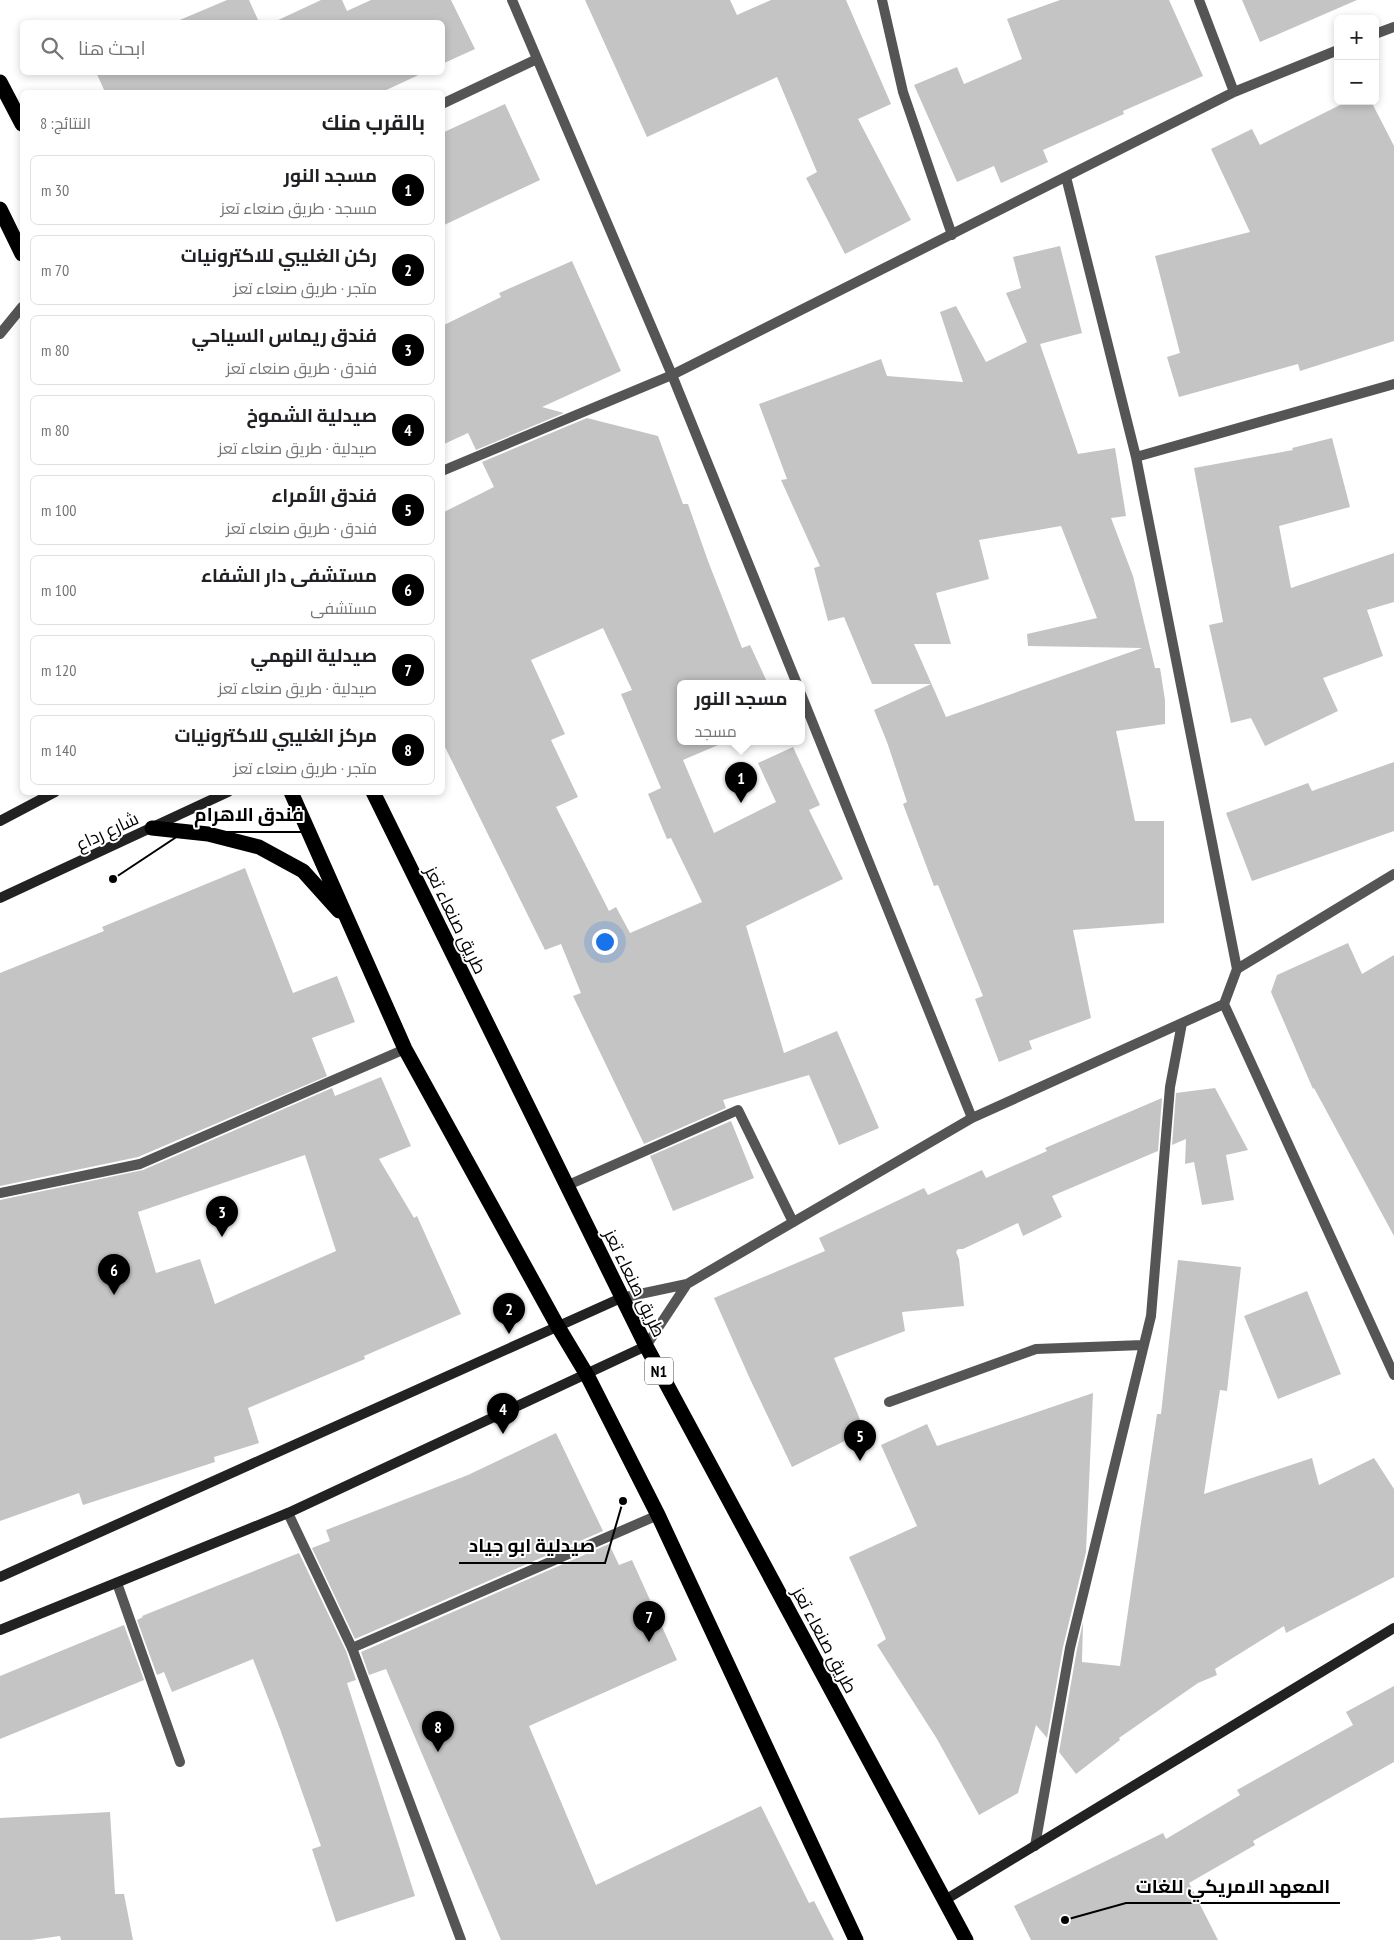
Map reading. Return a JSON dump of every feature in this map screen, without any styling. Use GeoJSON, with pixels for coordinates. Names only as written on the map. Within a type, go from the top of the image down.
{"type":"FeatureCollection","features":[{"type":"Feature","properties":{"kind":"highway"},"geometry":{"type":"LineString","coordinates":[[0,82],[20,120]]}},
{"type":"Feature","properties":{"kind":"highway"},"geometry":{"type":"LineString","coordinates":[[0,209],[20,250]]}},
{"type":"Feature","properties":{"kind":"highway"},"geometry":{"type":"LineString","coordinates":[[292,795],[404,1049],[557,1326],[587,1375],[658,1515],[856,1940]]}},
{"type":"Feature","properties":{"kind":"highway","name":"طريق صنعاء تعز"},"geometry":{"type":"LineString","coordinates":[[374,795],[621,1298],[966,1940]]}},
{"type":"Feature","properties":{"kind":"highway"},"geometry":{"type":"LineString","coordinates":[[152,828],[208,834],[259,847],[303,871],[347,920]]}},
{"type":"Feature","properties":{"kind":"street"},"geometry":{"type":"LineString","coordinates":[[512,0],[672,375],[795,680]]}},
{"type":"Feature","properties":{"kind":"street"},"geometry":{"type":"LineString","coordinates":[[882,0],[903,92],[952,235]]}},
{"type":"Feature","properties":{"kind":"street"},"geometry":{"type":"LineString","coordinates":[[1200,0],[1234,92]]}},
{"type":"Feature","properties":{"kind":"street"},"geometry":{"type":"LineString","coordinates":[[1379,32],[1394,26]]}},
{"type":"Feature","properties":{"kind":"street"},"geometry":{"type":"LineString","coordinates":[[445,470],[672,375],[1234,92],[1334,52]]}},
{"type":"Feature","properties":{"kind":"street"},"geometry":{"type":"LineString","coordinates":[[445,103],[537,59]]}},
{"type":"Feature","properties":{"kind":"street"},"geometry":{"type":"LineString","coordinates":[[1066,177],[1136,457],[1237,969],[1224,1004],[1394,1375]]}},
{"type":"Feature","properties":{"kind":"street"},"geometry":{"type":"LineString","coordinates":[[0,334],[20,309]]}},
{"type":"Feature","properties":{"kind":"street"},"geometry":{"type":"LineString","coordinates":[[1136,457],[1394,384]]}},
{"type":"Feature","properties":{"kind":"street"},"geometry":{"type":"LineString","coordinates":[[805,704],[972,1118]]}},
{"type":"Feature","properties":{"kind":"street"},"geometry":{"type":"LineString","coordinates":[[0,821],[49,795]]}},
{"type":"Feature","properties":{"kind":"street","name":"شارع رداع"},"geometry":{"type":"LineString","coordinates":[[0,898],[222,795]]}},
{"type":"Feature","properties":{"kind":"street"},"geometry":{"type":"LineString","coordinates":[[1237,969],[1394,874]]}},
{"type":"Feature","properties":{"kind":"street"},"geometry":{"type":"LineString","coordinates":[[0,1577],[621,1298],[687,1284],[972,1118],[1224,1004]]}},
{"type":"Feature","properties":{"kind":"street"},"geometry":{"type":"LineString","coordinates":[[1035,1846],[1070,1648],[1151,1316],[1170,1087],[1182,1023]]}},
{"type":"Feature","properties":{"kind":"street"},"geometry":{"type":"LineString","coordinates":[[0,1193],[140,1164],[404,1049]]}},
{"type":"Feature","properties":{"kind":"street"},"geometry":{"type":"LineString","coordinates":[[566,1186],[738,1110],[793,1222]]}},
{"type":"Feature","properties":{"kind":"street"},"geometry":{"type":"LineString","coordinates":[[0,1630],[288,1513],[646,1346],[687,1284]]}},
{"type":"Feature","properties":{"kind":"street"},"geometry":{"type":"LineString","coordinates":[[889,1402],[1036,1349],[1144,1345]]}},
{"type":"Feature","properties":{"kind":"street"},"geometry":{"type":"LineString","coordinates":[[288,1513],[352,1648],[461,1940]]}},
{"type":"Feature","properties":{"kind":"street"},"geometry":{"type":"LineString","coordinates":[[352,1648],[658,1515]]}},
{"type":"Feature","properties":{"kind":"street"},"geometry":{"type":"LineString","coordinates":[[117,1583],[180,1762]]}},
{"type":"Feature","properties":{"kind":"street"},"geometry":{"type":"LineString","coordinates":[[945,1900],[1394,1628]]}},
{"type":"Feature","properties":{"kind":"building"},"geometry":{"type":"Polygon","coordinates":[[[227,0],[249,0],[258,20],[180,20],[227,0]]]}},
{"type":"Feature","properties":{"kind":"building"},"geometry":{"type":"Polygon","coordinates":[[[321,0],[342,0],[347,11],[371,0],[451,0],[475,49],[445,63],[445,20],[278,20],[321,0]]]}},
{"type":"Feature","properties":{"kind":"building"},"geometry":{"type":"Polygon","coordinates":[[[585,0],[730,0],[737,15],[771,0],[846,0],[891,104],[858,119],[911,220],[845,254],[806,178],[817,172],[777,77],[647,137],[585,0]]]}},
{"type":"Feature","properties":{"kind":"building"},"geometry":{"type":"Polygon","coordinates":[[[1060,0],[1169,0],[1203,76],[1123,111],[1124,114],[1043,150],[1048,162],[1001,183],[994,166],[957,182],[914,85],[957,67],[964,84],[1022,59],[1007,19],[1060,0]]]}},
{"type":"Feature","properties":{"kind":"building"},"geometry":{"type":"Polygon","coordinates":[[[1242,0],[1357,0],[1260,42],[1242,0]]]}},
{"type":"Feature","properties":{"kind":"building"},"geometry":{"type":"Polygon","coordinates":[[[97,75],[419,75],[386,90],[104,90],[97,75]]]}},
{"type":"Feature","properties":{"kind":"building"},"geometry":{"type":"Polygon","coordinates":[[[505,104],[540,180],[445,225],[445,132],[505,104]]]}},
{"type":"Feature","properties":{"kind":"building"},"geometry":{"type":"Polygon","coordinates":[[[1340,105],[1373,105],[1394,146],[1394,341],[1300,371],[1298,364],[1179,397],[1167,357],[1180,353],[1155,256],[1250,232],[1211,149],[1252,129],[1260,145],[1340,105]]]}},
{"type":"Feature","properties":{"kind":"building"},"geometry":{"type":"Polygon","coordinates":[[[1060,246],[1082,333],[1040,344],[1078,454],[1115,448],[1126,516],[1111,518],[1133,576],[1155,668],[1160,668],[1165,700],[1165,724],[1116,731],[1135,821],[1164,821],[1164,923],[1073,930],[1091,1018],[1029,1041],[1032,1049],[999,1062],[975,999],[983,996],[938,885],[934,886],[903,804],[907,802],[874,710],[931,684],[872,684],[844,617],[828,621],[814,568],[820,566],[781,480],[787,479],[759,404],[881,359],[887,376],[963,382],[940,312],[956,306],[986,362],[1027,342],[1006,293],[1021,288],[1013,257],[1060,246]],[[1061,526],[979,540],[989,579],[936,593],[951,644],[914,644],[946,717],[1142,648],[1028,646],[1027,634],[1097,618],[1061,526]]]}},
{"type":"Feature","properties":{"kind":"building"},"geometry":{"type":"Polygon","coordinates":[[[572,261],[621,371],[542,407],[564,413],[476,450],[468,433],[445,444],[445,325],[501,297],[499,293],[572,261]]]}},
{"type":"Feature","properties":{"kind":"building"},"geometry":{"type":"Polygon","coordinates":[[[587,418],[658,436],[683,504],[688,504],[742,648],[750,645],[766,680],[677,680],[677,745],[718,745],[683,760],[714,833],[776,802],[758,763],[793,747],[820,805],[809,810],[843,879],[746,926],[784,1053],[837,1031],[879,1128],[839,1145],[809,1075],[723,1100],[726,1108],[644,1144],[573,996],[581,993],[561,944],[545,950],[445,747],[445,512],[494,487],[482,462],[587,418]],[[603,628],[531,660],[565,734],[551,740],[578,797],[556,807],[609,911],[616,907],[630,933],[702,902],[671,838],[667,839],[648,794],[661,788],[621,694],[632,690],[603,628]]]}},
{"type":"Feature","properties":{"kind":"building"},"geometry":{"type":"Polygon","coordinates":[[[1332,438],[1350,507],[1279,526],[1291,588],[1394,553],[1394,602],[1367,610],[1383,656],[1323,678],[1338,711],[1265,746],[1251,718],[1231,723],[1209,625],[1223,622],[1194,468],[1293,450],[1292,448],[1332,438]]]}},
{"type":"Feature","properties":{"kind":"building"},"geometry":{"type":"Polygon","coordinates":[[[1394,762],[1394,831],[1252,881],[1226,813],[1308,783],[1312,791],[1394,762]]]}},
{"type":"Feature","properties":{"kind":"building"},"geometry":{"type":"Polygon","coordinates":[[[245,868],[293,993],[337,976],[355,1022],[312,1038],[327,1076],[138,1157],[0,1186],[0,973],[104,931],[102,927],[245,868]]]}},
{"type":"Feature","properties":{"kind":"building"},"geometry":{"type":"Polygon","coordinates":[[[1348,943],[1362,974],[1394,955],[1394,1236],[1313,1089],[1271,992],[1277,975],[1348,943]]]}},
{"type":"Feature","properties":{"kind":"building"},"geometry":{"type":"Polygon","coordinates":[[[381,1077],[411,1146],[379,1159],[414,1218],[417,1216],[461,1314],[364,1356],[365,1359],[248,1408],[259,1443],[214,1457],[215,1462],[83,1505],[79,1493],[0,1521],[0,1200],[143,1170],[332,1088],[335,1096],[381,1077]],[[305,1155],[138,1212],[156,1273],[200,1259],[215,1304],[336,1251],[305,1155]]]}},
{"type":"Feature","properties":{"kind":"building"},"geometry":{"type":"Polygon","coordinates":[[[1215,1088],[1248,1150],[1226,1155],[1234,1200],[1202,1205],[1194,1162],[1185,1164],[1186,1139],[1172,1145],[1176,1093],[1215,1088]]]}},
{"type":"Feature","properties":{"kind":"building"},"geometry":{"type":"Polygon","coordinates":[[[1162,1098],[1158,1151],[1052,1196],[1062,1217],[1023,1236],[1018,1223],[963,1249],[958,1249],[956,1252],[959,1259],[964,1306],[902,1312],[905,1331],[834,1358],[865,1431],[792,1467],[714,1298],[825,1251],[819,1238],[924,1188],[928,1195],[982,1170],[986,1178],[1047,1151],[1045,1148],[1162,1098]]]}},
{"type":"Feature","properties":{"kind":"building"},"geometry":{"type":"Polygon","coordinates":[[[731,1121],[754,1178],[673,1211],[650,1156],[731,1121]]]}},
{"type":"Feature","properties":{"kind":"building"},"geometry":{"type":"Polygon","coordinates":[[[1178,1260],[1241,1267],[1227,1391],[1220,1390],[1204,1494],[1312,1458],[1319,1485],[1374,1458],[1394,1489],[1394,1577],[1286,1633],[1284,1626],[1215,1669],[1217,1675],[1198,1683],[1119,1738],[1120,1740],[1076,1774],[1059,1752],[1077,1649],[1083,1622],[1082,1662],[1120,1666],[1157,1414],[1161,1414],[1178,1260]]]}},
{"type":"Feature","properties":{"kind":"building"},"geometry":{"type":"Polygon","coordinates":[[[1307,1291],[1341,1374],[1278,1399],[1244,1316],[1307,1291]]]}},
{"type":"Feature","properties":{"kind":"building"},"geometry":{"type":"Polygon","coordinates":[[[1093,1393],[1086,1552],[1063,1647],[1047,1738],[1036,1725],[1018,1793],[979,1815],[937,1739],[877,1645],[886,1639],[849,1557],[917,1526],[881,1445],[927,1424],[937,1446],[1093,1393]]]}},
{"type":"Feature","properties":{"kind":"building"},"geometry":{"type":"Polygon","coordinates":[[[556,1433],[603,1531],[355,1639],[312,1548],[330,1541],[326,1530],[468,1475],[556,1433]]]}},
{"type":"Feature","properties":{"kind":"building"},"geometry":{"type":"Polygon","coordinates":[[[609,1544],[619,1565],[632,1560],[677,1660],[529,1726],[596,1885],[761,1806],[809,1903],[814,1901],[834,1940],[501,1940],[386,1669],[369,1675],[361,1652],[609,1544]]]}},
{"type":"Feature","properties":{"kind":"building"},"geometry":{"type":"Polygon","coordinates":[[[299,1553],[346,1651],[356,1680],[347,1683],[415,1896],[336,1922],[312,1849],[321,1846],[253,1659],[172,1692],[164,1672],[157,1675],[137,1620],[142,1616],[299,1553]]]}},
{"type":"Feature","properties":{"kind":"building"},"geometry":{"type":"Polygon","coordinates":[[[124,1625],[144,1680],[0,1739],[0,1676],[124,1625]]]}},
{"type":"Feature","properties":{"kind":"building"},"geometry":{"type":"Polygon","coordinates":[[[1394,1686],[1394,1762],[1253,1841],[1255,1845],[1189,1883],[1218,1940],[1031,1940],[1014,1906],[1163,1833],[1166,1839],[1240,1795],[1237,1790],[1353,1725],[1346,1712],[1394,1686]]]}},
{"type":"Feature","properties":{"kind":"building"},"geometry":{"type":"Polygon","coordinates":[[[110,1812],[115,1894],[124,1894],[133,1940],[61,1940],[60,1936],[31,1940],[0,1940],[0,1818],[110,1812]]]}},
{"type":"Feature","properties":{"kind":"place","name":"مسجد النور"},"geometry":{"type":"Point","coordinates":[741,803]}},
{"type":"Feature","properties":{"kind":"place","name":"فندق الاهرام"},"geometry":{"type":"Point","coordinates":[113,879]}},
{"type":"Feature","properties":{"kind":"place","name":"فندق ريماس السياحي"},"geometry":{"type":"Point","coordinates":[222,1237]}},
{"type":"Feature","properties":{"kind":"place","name":"مستشفى دار الشفاء"},"geometry":{"type":"Point","coordinates":[114,1295]}},
{"type":"Feature","properties":{"kind":"place","name":"ركن الغليبي للاكترونيات"},"geometry":{"type":"Point","coordinates":[509,1334]}},
{"type":"Feature","properties":{"kind":"place","name":"صيدلية الشموخ"},"geometry":{"type":"Point","coordinates":[503,1434]}},
{"type":"Feature","properties":{"kind":"place","name":"فندق الأمراء"},"geometry":{"type":"Point","coordinates":[860,1461]}},
{"type":"Feature","properties":{"kind":"place","name":"صيدلية ابو جياد"},"geometry":{"type":"Point","coordinates":[623,1501]}},
{"type":"Feature","properties":{"kind":"place","name":"صيدلية النهمي"},"geometry":{"type":"Point","coordinates":[649,1642]}},
{"type":"Feature","properties":{"kind":"place","name":"مركز الغليبي للاكترونيات"},"geometry":{"type":"Point","coordinates":[438,1752]}},
{"type":"Feature","properties":{"kind":"place","name":"المعهد الامريكي للغات"},"geometry":{"type":"Point","coordinates":[1065,1920]}}]}
